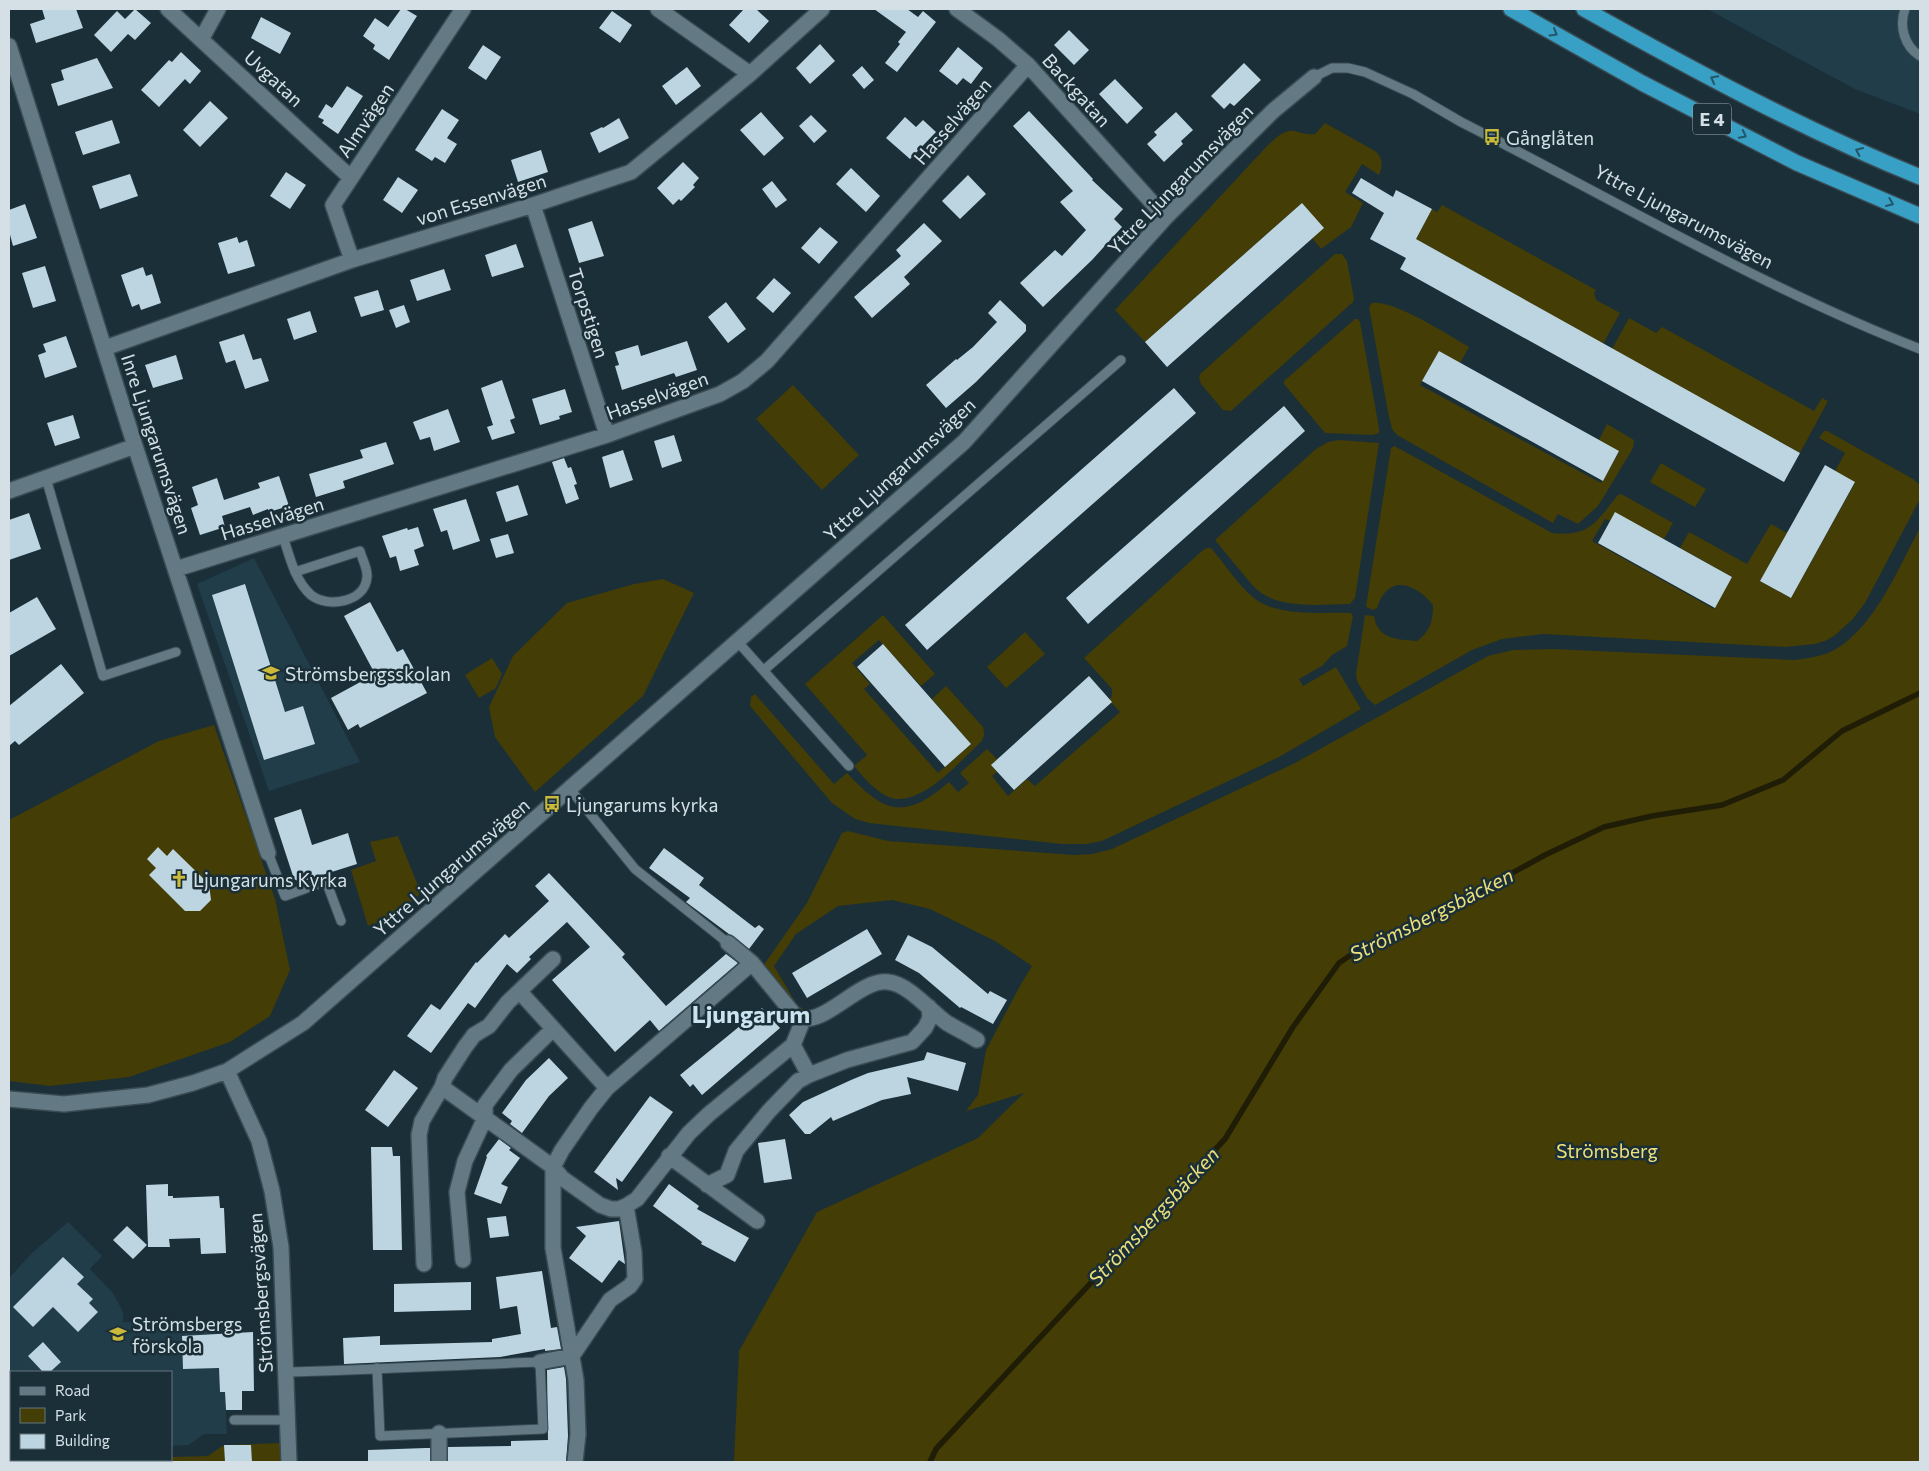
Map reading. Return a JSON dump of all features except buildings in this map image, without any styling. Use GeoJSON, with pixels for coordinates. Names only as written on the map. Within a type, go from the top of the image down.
{"type":"FeatureCollection","features":[{"type":"Feature","properties":{"kind":"highway","name":"E 4"},"geometry":{"type":"LineString","coordinates":[[1512,9],[1642,83],[1797,163],[1920,216]]}},
{"type":"Feature","properties":{"kind":"highway","name":"E 4"},"geometry":{"type":"LineString","coordinates":[[1584,9],[1801,125],[1920,178]]}},
{"type":"Feature","properties":{"kind":"street","name":"Uvgatan"},"geometry":{"type":"LineString","coordinates":[[168,9],[202,38],[351,178]]}},
{"type":"Feature","properties":{"kind":"street"},"geometry":{"type":"LineString","coordinates":[[202,38],[218,9]]}},
{"type":"Feature","properties":{"kind":"street","name":"Almvägen"},"geometry":{"type":"LineString","coordinates":[[352,260],[333,205],[463,9]]}},
{"type":"Feature","properties":{"kind":"street"},"geometry":{"type":"LineString","coordinates":[[658,9],[750,74]]}},
{"type":"Feature","properties":{"kind":"street","name":"von Essenvägen"},"geometry":{"type":"LineString","coordinates":[[105,348],[352,260],[533,205],[631,172],[750,74],[822,9]]}},
{"type":"Feature","properties":{"kind":"street","name":"Backgatan"},"geometry":{"type":"LineString","coordinates":[[957,9],[998,39],[1028,65],[1158,208]]}},
{"type":"Feature","properties":{"kind":"street","name":"Inre Ljungarumsvägen"},"geometry":{"type":"LineString","coordinates":[[9,46],[268,853]]}},
{"type":"Feature","properties":{"kind":"street","name":"Hasselvägen"},"geometry":{"type":"LineString","coordinates":[[176,569],[608,434],[720,394],[743,381],[767,362],[1028,65]]}},
{"type":"Feature","properties":{"kind":"street","name":"Yttre Ljungarumsvägen"},"geometry":{"type":"LineString","coordinates":[[9,1099],[64,1104],[148,1095],[193,1083],[227,1071],[303,1023],[964,442],[1166,217],[1273,111],[1314,77]]}},
{"type":"Feature","properties":{"kind":"street","name":"Torpstigen"},"geometry":{"type":"LineString","coordinates":[[533,205],[608,434]]}},
{"type":"Feature","properties":{"kind":"street"},"geometry":{"type":"LineString","coordinates":[[9,491],[136,446]]}},
{"type":"Feature","properties":{"kind":"street"},"geometry":{"type":"LineString","coordinates":[[728,944],[752,963],[797,1018],[803,1020],[816,1017],[871,985],[887,982],[898,984],[947,1022],[978,1040]]}},
{"type":"Feature","properties":{"kind":"street"},"geometry":{"type":"LineString","coordinates":[[424,1264],[419,1135],[422,1121],[442,1087],[445,1078],[474,1035],[488,1026],[553,959]]}},
{"type":"Feature","properties":{"kind":"street"},"geometry":{"type":"LineString","coordinates":[[575,1462],[578,1425],[576,1380],[552,1248],[553,1167],[577,1129],[607,1088],[752,963]]}},
{"type":"Feature","properties":{"kind":"street"},"geometry":{"type":"LineString","coordinates":[[520,992],[607,1088]]}},
{"type":"Feature","properties":{"kind":"street"},"geometry":{"type":"LineString","coordinates":[[708,1185],[727,1175],[736,1151],[787,1091],[798,1081],[847,1060],[912,1042],[926,1028],[930,1018],[930,1007]]}},
{"type":"Feature","properties":{"kind":"street"},"geometry":{"type":"LineString","coordinates":[[442,1087],[553,1167],[562,1178],[600,1205],[611,1210],[620,1209],[637,1199],[669,1156],[709,1114],[793,1045],[803,1020]]}},
{"type":"Feature","properties":{"kind":"street"},"geometry":{"type":"LineString","coordinates":[[462,1260],[457,1192],[465,1161],[485,1118],[485,1104],[526,1054],[553,1030]]}},
{"type":"Feature","properties":{"kind":"street"},"geometry":{"type":"LineString","coordinates":[[793,1045],[809,1075]]}},
{"type":"Feature","properties":{"kind":"street","name":"Strömsbergsvägen"},"geometry":{"type":"LineString","coordinates":[[227,1071],[259,1141],[272,1191],[281,1246],[289,1462]]}},
{"type":"Feature","properties":{"kind":"street"},"geometry":{"type":"LineString","coordinates":[[669,1156],[756,1221]]}},
{"type":"Feature","properties":{"kind":"street"},"geometry":{"type":"LineString","coordinates":[[540,1362],[572,1356],[610,1300],[630,1286],[635,1279],[634,1252],[626,1206]]}},
{"type":"Feature","properties":{"kind":"street"},"geometry":{"type":"LineString","coordinates":[[439,1433],[439,1462]]}},
{"type":"Feature","properties":{"kind":"lane"},"geometry":{"type":"LineString","coordinates":[[1905,9],[1901,20],[1904,34],[1913,51],[1920,56]]}},
{"type":"Feature","properties":{"kind":"lane","name":"Yttre Ljungarumsvägen"},"geometry":{"type":"LineString","coordinates":[[1314,77],[1332,68],[1348,68],[1365,72],[1413,94],[1461,122],[1778,288],[1920,349]]}},
{"type":"Feature","properties":{"kind":"lane"},"geometry":{"type":"LineString","coordinates":[[764,670],[1120,360]]}},
{"type":"Feature","properties":{"kind":"lane"},"geometry":{"type":"LineString","coordinates":[[46,478],[103,676],[176,652]]}},
{"type":"Feature","properties":{"kind":"lane"},"geometry":{"type":"LineString","coordinates":[[282,536],[296,572],[309,593],[319,600],[329,603],[341,602],[354,596],[364,587],[367,577],[360,551],[296,572]]}},
{"type":"Feature","properties":{"kind":"lane"},"geometry":{"type":"LineString","coordinates":[[737,641],[848,766]]}},
{"type":"Feature","properties":{"kind":"lane"},"geometry":{"type":"LineString","coordinates":[[570,788],[636,869],[728,944]]}},
{"type":"Feature","properties":{"kind":"lane"},"geometry":{"type":"LineString","coordinates":[[268,853],[285,896],[326,881],[340,920]]}},
{"type":"Feature","properties":{"kind":"lane"},"geometry":{"type":"LineString","coordinates":[[285,1372],[377,1368],[540,1362],[543,1429],[380,1436],[377,1368]]}},
{"type":"Feature","properties":{"kind":"lane"},"geometry":{"type":"LineString","coordinates":[[234,1420],[288,1420]]}},
{"type":"Feature","properties":{"kind":"shaded area"},"geometry":{"type":"Polygon","coordinates":[[[1707,9],[1920,9],[1920,114],[1855,89],[1707,9]]]}},
{"type":"Feature","properties":{"kind":"shaded area","name":"Strömsbergsskolan"},"geometry":{"type":"Polygon","coordinates":[[[254,558],[360,762],[269,791],[197,584],[254,558]]]}},
{"type":"Feature","properties":{"kind":"shaded area","name":"Strömsbergs förskola"},"geometry":{"type":"Polygon","coordinates":[[[68,1222],[102,1256],[90,1269],[113,1293],[123,1312],[123,1322],[222,1320],[223,1333],[253,1332],[254,1391],[225,1392],[227,1434],[204,1434],[189,1445],[172,1446],[172,1371],[10,1371],[10,1396],[9,1278],[32,1253],[68,1222]]]}},
{"type":"Feature","properties":{"kind":"green space"},"geometry":{"type":"Polygon","coordinates":[[[1325,123],[1375,151],[1381,159],[1382,165],[1379,175],[1362,164],[1345,192],[1363,203],[1351,227],[1321,249],[1312,238],[1323,228],[1302,203],[1145,342],[1115,310],[1273,140],[1283,133],[1291,131],[1315,134],[1325,123]]]}},
{"type":"Feature","properties":{"kind":"green space"},"geometry":{"type":"Polygon","coordinates":[[[1442,205],[1596,290],[1594,293],[1596,300],[1620,313],[1603,344],[1416,239],[1432,209],[1437,212],[1442,205]]]}},
{"type":"Feature","properties":{"kind":"green space"},"geometry":{"type":"Polygon","coordinates":[[[1335,254],[1342,254],[1347,261],[1353,302],[1231,411],[1223,410],[1201,384],[1200,374],[1335,254]]]}},
{"type":"Feature","properties":{"kind":"green space"},"geometry":{"type":"Polygon","coordinates":[[[1372,303],[1394,307],[1407,312],[1469,347],[1460,363],[1439,351],[1420,385],[1601,483],[1619,452],[1599,440],[1607,424],[1634,440],[1633,448],[1597,507],[1578,524],[1558,514],[1553,523],[1397,435],[1392,429],[1388,412],[1369,307],[1372,303]]]}},
{"type":"Feature","properties":{"kind":"green space"},"geometry":{"type":"Polygon","coordinates":[[[1629,318],[1656,333],[1662,327],[1814,411],[1822,398],[1828,401],[1800,453],[1612,349],[1629,318]]]}},
{"type":"Feature","properties":{"kind":"green space"},"geometry":{"type":"Polygon","coordinates":[[[1355,319],[1358,319],[1360,322],[1379,433],[1373,435],[1325,433],[1284,384],[1284,381],[1355,319]]]}},
{"type":"Feature","properties":{"kind":"green space"},"geometry":{"type":"Polygon","coordinates":[[[793,385],[859,455],[822,490],[756,419],[793,385]]]}},
{"type":"Feature","properties":{"kind":"green space"},"geometry":{"type":"Polygon","coordinates":[[[1824,431],[1913,479],[1920,485],[1920,499],[1865,603],[1852,620],[1834,636],[1825,641],[1785,647],[1543,634],[1502,639],[1472,650],[1375,705],[1367,698],[1357,681],[1356,674],[1365,615],[1374,616],[1380,630],[1390,637],[1417,641],[1428,630],[1432,616],[1433,605],[1426,597],[1410,587],[1402,585],[1388,590],[1377,608],[1373,610],[1366,607],[1391,448],[1394,446],[1552,533],[1565,534],[1584,530],[1597,520],[1617,496],[1620,494],[1625,496],[1673,523],[1664,539],[1605,519],[1592,541],[1714,609],[1732,577],[1680,548],[1689,532],[1747,564],[1771,524],[1787,533],[1760,581],[1791,598],[1855,483],[1835,471],[1845,453],[1819,438],[1824,431]]]}},
{"type":"Feature","properties":{"kind":"green space"},"geometry":{"type":"Polygon","coordinates":[[[1339,440],[1379,443],[1355,598],[1350,604],[1325,605],[1286,603],[1274,599],[1263,594],[1253,586],[1215,540],[1316,449],[1328,442],[1339,440]]]}},
{"type":"Feature","properties":{"kind":"green space"},"geometry":{"type":"Polygon","coordinates":[[[1661,463],[1706,489],[1695,507],[1650,482],[1661,463]]]}},
{"type":"Feature","properties":{"kind":"green space","name":"Strömsberg"},"geometry":{"type":"Polygon","coordinates":[[[1920,528],[1920,1462],[734,1462],[739,1351],[817,1212],[978,1138],[1024,1093],[966,1111],[978,1095],[986,1050],[1032,966],[995,941],[930,909],[892,900],[838,906],[796,934],[774,966],[797,1005],[810,1013],[800,1011],[763,966],[807,903],[842,833],[848,831],[888,841],[1074,855],[1092,854],[1112,849],[1293,764],[1488,656],[1513,650],[1553,649],[1795,660],[1821,655],[1836,649],[1863,626],[1885,594],[1920,528]]]}},
{"type":"Feature","properties":{"kind":"green space"},"geometry":{"type":"Polygon","coordinates":[[[1207,548],[1211,548],[1248,593],[1264,604],[1287,611],[1351,613],[1353,616],[1347,646],[1332,655],[1322,666],[1299,679],[1303,686],[1336,667],[1361,709],[1279,757],[1102,841],[1086,844],[1062,844],[869,823],[855,819],[832,803],[750,706],[751,697],[755,694],[834,784],[847,773],[860,787],[884,804],[907,807],[934,794],[949,782],[958,792],[969,783],[960,773],[987,749],[997,759],[991,765],[997,772],[992,776],[1008,796],[1027,779],[1035,786],[1120,712],[1109,700],[1112,696],[1112,689],[1084,658],[1207,548]]]}},
{"type":"Feature","properties":{"kind":"green space"},"geometry":{"type":"Polygon","coordinates":[[[663,579],[694,593],[643,696],[535,792],[495,737],[489,707],[513,656],[567,603],[634,584],[663,579]]]}},
{"type":"Feature","properties":{"kind":"green space"},"geometry":{"type":"Polygon","coordinates":[[[883,615],[935,674],[921,686],[879,640],[852,663],[870,684],[864,689],[938,773],[971,744],[932,699],[946,686],[983,727],[984,732],[981,742],[953,769],[931,787],[908,798],[890,798],[863,776],[854,766],[867,755],[805,684],[883,615]]]}},
{"type":"Feature","properties":{"kind":"green space"},"geometry":{"type":"Polygon","coordinates":[[[1025,632],[1045,654],[1006,688],[987,667],[1025,632]]]}},
{"type":"Feature","properties":{"kind":"green space"},"geometry":{"type":"Polygon","coordinates":[[[492,658],[502,674],[496,688],[479,698],[465,675],[492,658]]]}},
{"type":"Feature","properties":{"kind":"green space"},"geometry":{"type":"Polygon","coordinates":[[[214,725],[275,899],[290,970],[270,1016],[230,1042],[129,1077],[50,1086],[9,1081],[9,820],[159,741],[214,725]]]}},
{"type":"Feature","properties":{"kind":"green space"},"geometry":{"type":"Polygon","coordinates":[[[398,836],[421,893],[399,914],[368,926],[351,870],[376,861],[370,842],[398,836]]]}},
{"type":"Feature","properties":{"kind":"green space"},"geometry":{"type":"Polygon","coordinates":[[[281,1443],[281,1462],[9,1462],[172,1461],[172,1457],[208,1456],[224,1445],[281,1443]]]}},
{"type":"Feature","properties":{"kind":"waterway","name":"Strömsbergsbäcken"},"geometry":{"type":"LineString","coordinates":[[930,1462],[936,1449],[1225,1139],[1293,1027],[1339,963],[1361,948],[1392,939],[1545,855],[1604,827],[1652,816],[1722,805],[1783,780],[1842,731],[1920,693]]}},
{"type":"Feature","properties":{"kind":"place","name":"Gånglåten"},"geometry":{"type":"Point","coordinates":[1492,137]}},
{"type":"Feature","properties":{"kind":"place","name":"Strömsbergsskolan"},"geometry":{"type":"Point","coordinates":[271,673]}},
{"type":"Feature","properties":{"kind":"place","name":"Ljungarums kyrka"},"geometry":{"type":"Point","coordinates":[552,804]}},
{"type":"Feature","properties":{"kind":"place","name":"Ljungarums Kyrka"},"geometry":{"type":"Point","coordinates":[179,879]}},
{"type":"Feature","properties":{"kind":"place","name":"Strömsbergs förskola"},"geometry":{"type":"Point","coordinates":[118,1334]}},
{"type":"Feature","properties":{"kind":"district","name":"Ljungarum"},"geometry":{"type":"Point","coordinates":[751,1013]}}]}
